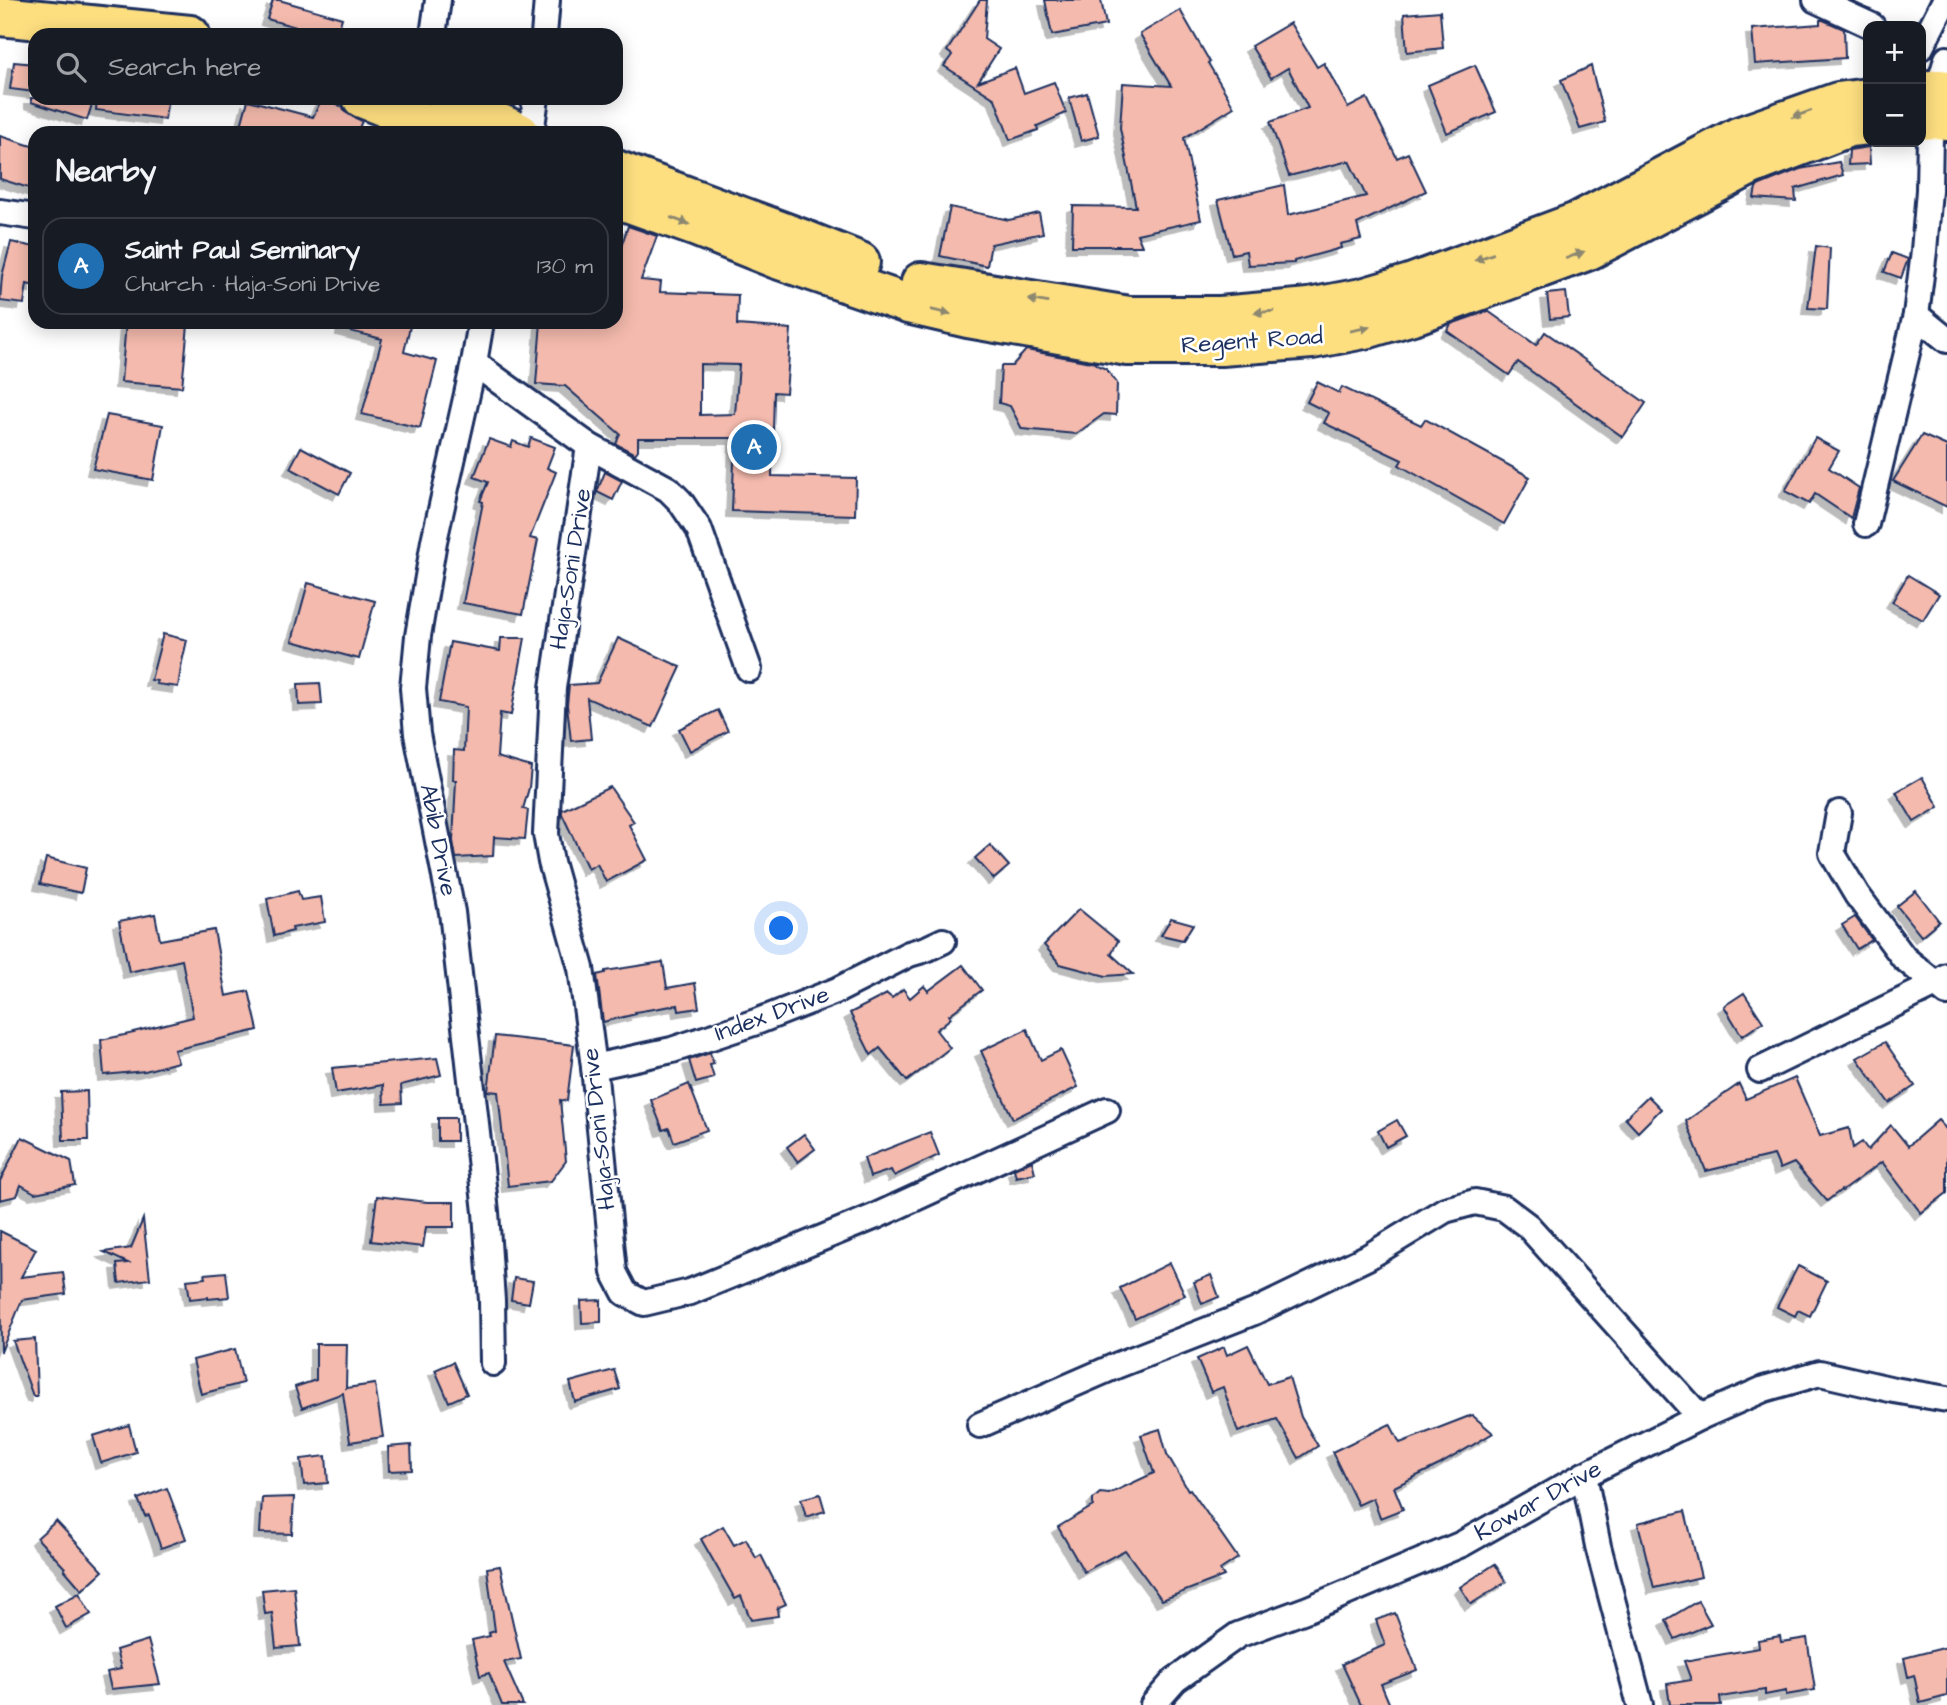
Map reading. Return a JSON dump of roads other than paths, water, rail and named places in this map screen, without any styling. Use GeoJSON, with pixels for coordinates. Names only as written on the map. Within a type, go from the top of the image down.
{"type":"FeatureCollection","features":[{"type":"Feature","properties":{"kind":"main road"},"geometry":{"type":"LineString","coordinates":[[0,39],[27,19],[79,28]]}},
{"type":"Feature","properties":{"kind":"main road","name":"Regent Road"},"geometry":{"type":"LineString","coordinates":[[623,173],[912,280],[1129,316],[1220,316],[1309,308],[1362,298],[1410,284],[1577,222],[1738,137],[1838,102],[1863,99]]}},
{"type":"Feature","properties":{"kind":"main road"},"geometry":{"type":"LineString","coordinates":[[380,105],[433,126]]}},
{"type":"Feature","properties":{"kind":"main road"},"geometry":{"type":"LineString","coordinates":[[462,105],[505,126]]}},
{"type":"Feature","properties":{"kind":"main road","name":"Regent Road"},"geometry":{"type":"LineString","coordinates":[[623,201],[777,259],[908,304],[968,318],[1128,346],[1222,346],[1312,339],[1369,328],[1419,313],[1589,250],[1751,165],[1849,127],[1863,126]]}},
{"type":"Feature","properties":{"kind":"street"},"geometry":{"type":"LineString","coordinates":[[434,28],[438,0]]}},
{"type":"Feature","properties":{"kind":"street"},"geometry":{"type":"LineString","coordinates":[[545,28],[547,0]]}},
{"type":"Feature","properties":{"kind":"street"},"geometry":{"type":"LineString","coordinates":[[1816,0],[1863,22]]}},
{"type":"Feature","properties":{"kind":"street"},"geometry":{"type":"LineString","coordinates":[[1926,37],[1945,0]]}},
{"type":"Feature","properties":{"kind":"street"},"geometry":{"type":"LineString","coordinates":[[1866,524],[1916,315],[1929,190],[1930,135],[1938,93],[1926,61]]}},
{"type":"Feature","properties":{"kind":"street"},"geometry":{"type":"LineString","coordinates":[[532,126],[535,105]]}},
{"type":"Feature","properties":{"kind":"street"},"geometry":{"type":"LineString","coordinates":[[0,212],[28,216]]}},
{"type":"Feature","properties":{"kind":"street"},"geometry":{"type":"LineString","coordinates":[[1916,315],[1947,340]]}},
{"type":"Feature","properties":{"kind":"street","name":"Abib Drive"},"geometry":{"type":"LineString","coordinates":[[477,329],[474,362],[434,541],[418,636],[413,688],[417,734],[452,912],[486,1212],[493,1363]]}},
{"type":"Feature","properties":{"kind":"street"},"geometry":{"type":"LineString","coordinates":[[474,362],[589,446],[668,489],[691,514],[699,529],[748,669]]}},
{"type":"Feature","properties":{"kind":"street","name":"Haja-Soni Drive"},"geometry":{"type":"LineString","coordinates":[[589,446],[553,688],[546,834],[551,862],[581,968],[594,1067],[614,1272],[625,1293],[644,1303],[690,1292],[876,1216],[1107,1110]]}},
{"type":"Feature","properties":{"kind":"street"},"geometry":{"type":"LineString","coordinates":[[1839,813],[1832,853],[1857,895],[1904,958],[1944,985]]}},
{"type":"Feature","properties":{"kind":"street","name":"Index Drive"},"geometry":{"type":"LineString","coordinates":[[594,1067],[672,1050],[756,1022],[838,990],[909,954],[943,941]]}},
{"type":"Feature","properties":{"kind":"street"},"geometry":{"type":"LineString","coordinates":[[1760,1070],[1944,985]]}},
{"type":"Feature","properties":{"kind":"street"},"geometry":{"type":"LineString","coordinates":[[980,1425],[1118,1364],[1254,1312],[1368,1257],[1445,1210],[1475,1202],[1504,1208],[1528,1226],[1700,1417]]}},
{"type":"Feature","properties":{"kind":"street","name":"Kowar Drive"},"geometry":{"type":"LineString","coordinates":[[1153,1705],[1175,1680],[1238,1635],[1308,1609],[1462,1544],[1584,1475],[1700,1417],[1764,1389],[1820,1373],[1947,1399]]}},
{"type":"Feature","properties":{"kind":"street"},"geometry":{"type":"LineString","coordinates":[[1584,1475],[1598,1546],[1640,1705]]}},
{"type":"Feature","properties":{"kind":"place","name":"Saint Paul Seminary"},"geometry":{"type":"Point","coordinates":[754,447]}}]}
